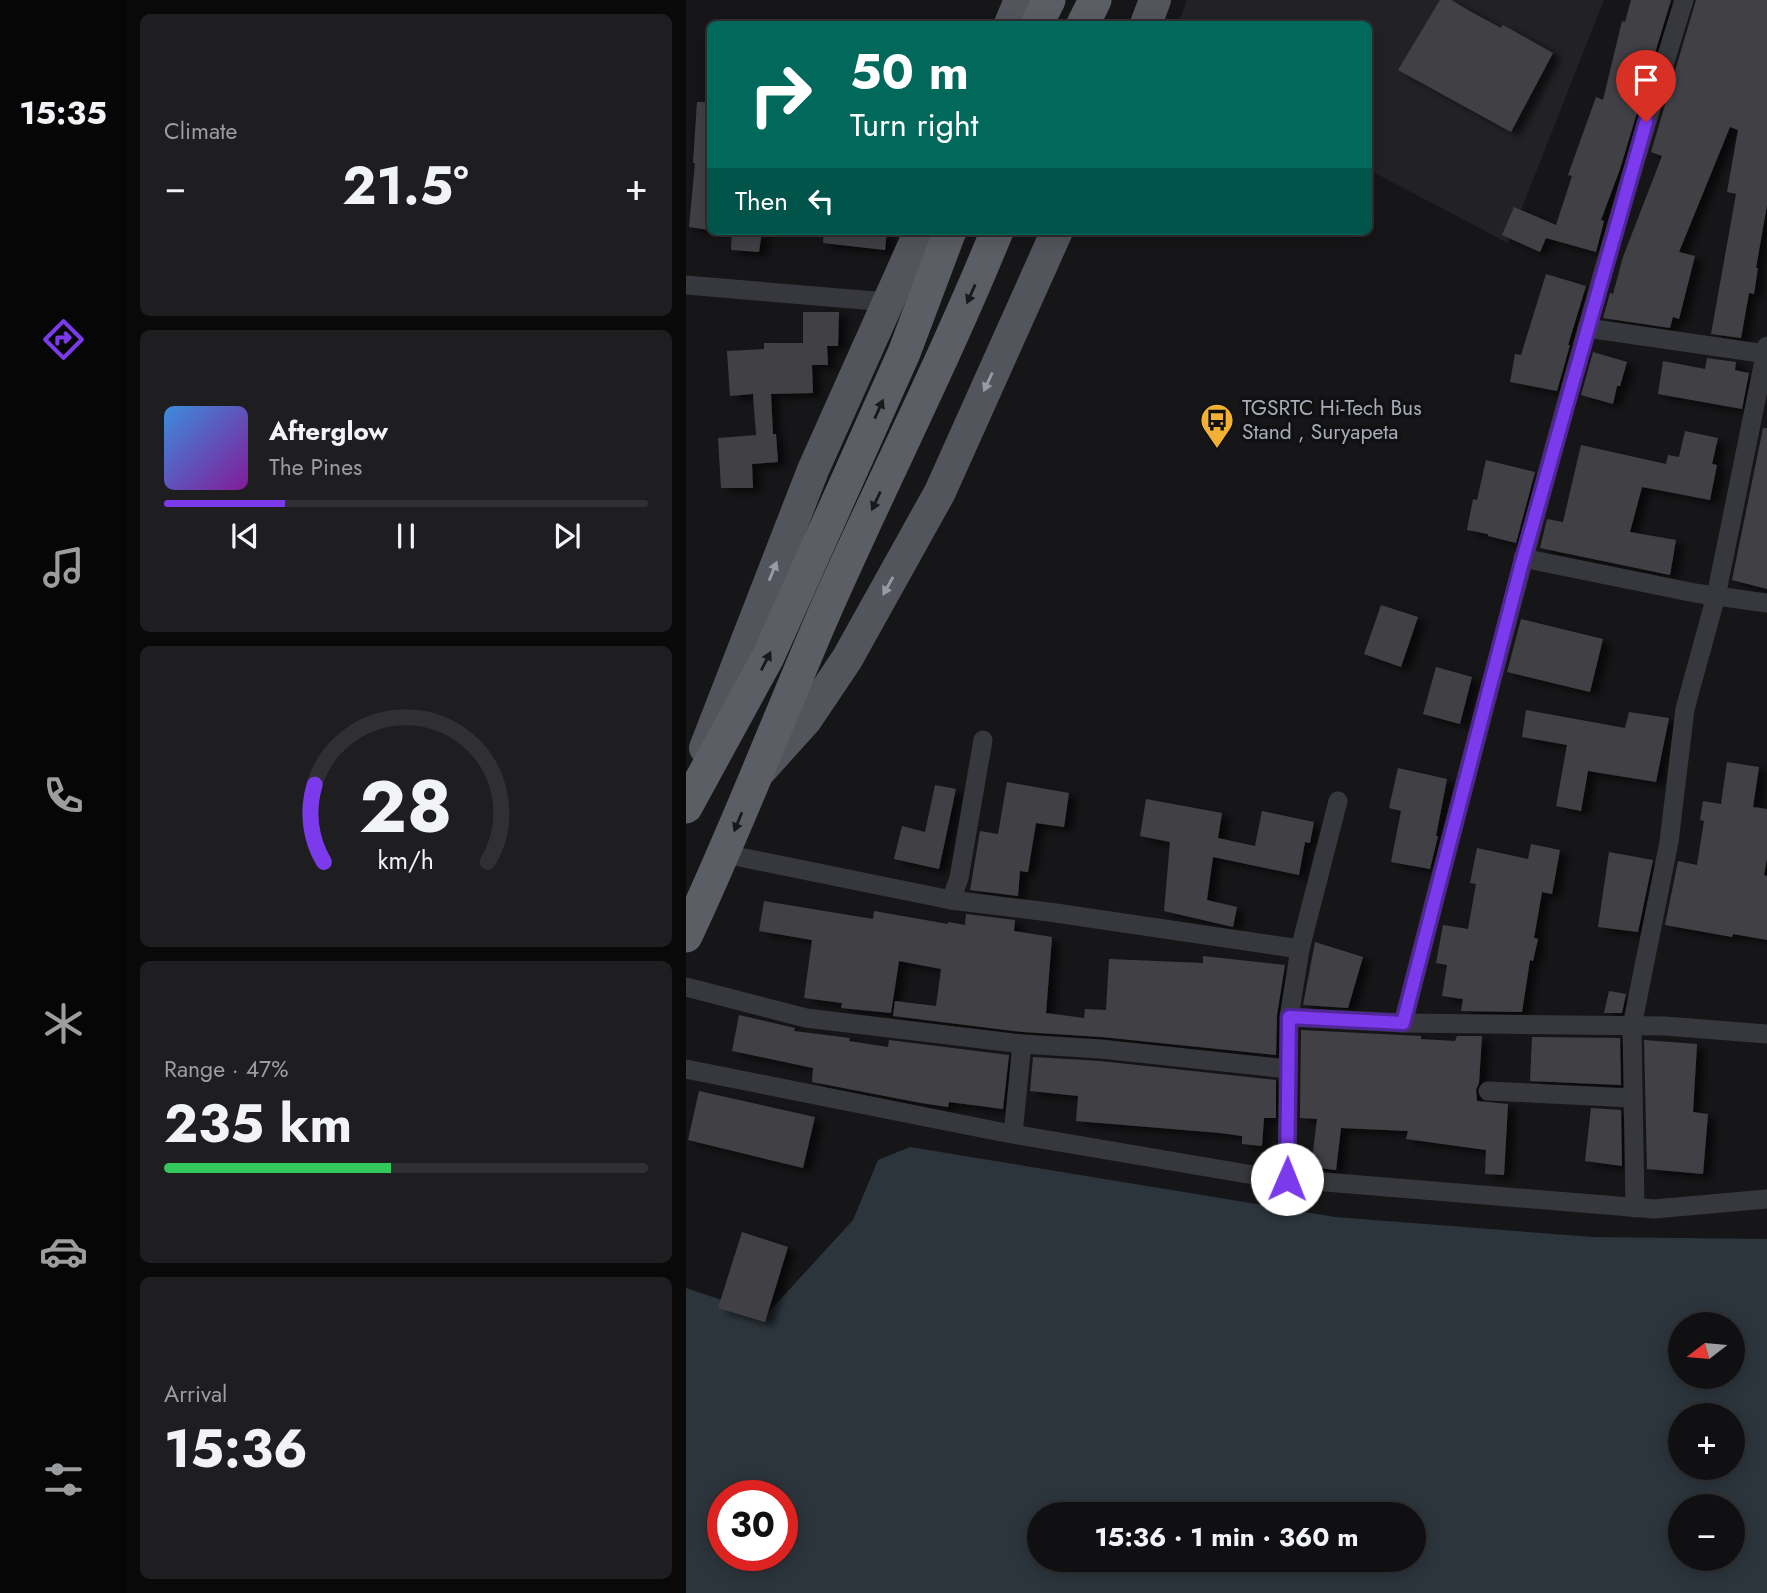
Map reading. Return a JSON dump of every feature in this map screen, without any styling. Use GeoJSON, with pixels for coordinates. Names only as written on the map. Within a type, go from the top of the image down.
{"type":"FeatureCollection","features":[{"type":"Feature","properties":{"kind":"highway"},"geometry":{"type":"LineString","coordinates":[[1038,21],[1049,0]]}},
{"type":"Feature","properties":{"kind":"highway"},"geometry":{"type":"LineString","coordinates":[[1084,21],[1095,0]]}},
{"type":"Feature","properties":{"kind":"highway"},"geometry":{"type":"LineString","coordinates":[[686,807],[768,657],[904,353],[948,235]]}},
{"type":"Feature","properties":{"kind":"highway"},"geometry":{"type":"LineString","coordinates":[[686,936],[725,854],[826,608],[951,339],[995,235]]}},
{"type":"Feature","properties":{"kind":"main road"},"geometry":{"type":"LineString","coordinates":[[1011,21],[1020,0]]}},
{"type":"Feature","properties":{"kind":"main road"},"geometry":{"type":"LineString","coordinates":[[1147,21],[1155,0]]}},
{"type":"Feature","properties":{"kind":"main road"},"geometry":{"type":"LineString","coordinates":[[686,794],[813,470],[918,235]]}},
{"type":"Feature","properties":{"kind":"main road"},"geometry":{"type":"LineString","coordinates":[[757,775],[806,720],[847,659],[934,504],[1055,235]]}},
{"type":"Feature","properties":{"kind":"street"},"geometry":{"type":"LineString","coordinates":[[1403,1023],[1523,558],[1646,122],[1684,0]]}},
{"type":"Feature","properties":{"kind":"street"},"geometry":{"type":"LineString","coordinates":[[686,285],[887,302]]}},
{"type":"Feature","properties":{"kind":"street"},"geometry":{"type":"LineString","coordinates":[[1587,328],[1767,351],[1716,596],[1685,709],[1669,842],[1632,1026],[1634,1208]]}},
{"type":"Feature","properties":{"kind":"street"},"geometry":{"type":"LineString","coordinates":[[1523,558],[1716,596],[1767,603]]}},
{"type":"Feature","properties":{"kind":"street"},"geometry":{"type":"LineString","coordinates":[[951,900],[958,878],[983,740]]}},
{"type":"Feature","properties":{"kind":"street"},"geometry":{"type":"LineString","coordinates":[[1287,1179],[1289,1017],[1300,949],[1338,801]]}},
{"type":"Feature","properties":{"kind":"street"},"geometry":{"type":"LineString","coordinates":[[725,854],[951,900],[1300,949]]}},
{"type":"Feature","properties":{"kind":"street"},"geometry":{"type":"LineString","coordinates":[[686,987],[806,1018],[1022,1044],[1101,1049],[1288,1069]]}},
{"type":"Feature","properties":{"kind":"street"},"geometry":{"type":"LineString","coordinates":[[1289,1017],[1403,1023],[1665,1026],[1767,1034]]}},
{"type":"Feature","properties":{"kind":"street"},"geometry":{"type":"LineString","coordinates":[[1013,1134],[1022,1044]]}},
{"type":"Feature","properties":{"kind":"street"},"geometry":{"type":"LineString","coordinates":[[686,1069],[1013,1134],[1265,1178],[1654,1209],[1767,1199]]}},
{"type":"Feature","properties":{"kind":"street"},"geometry":{"type":"LineString","coordinates":[[1488,1091],[1633,1098]]}},
{"type":"Feature","properties":{"kind":"shaded area"},"geometry":{"type":"Polygon","coordinates":[[[1187,0],[1604,0],[1508,243],[1372,172],[1372,21],[1179,21],[1187,0]]]}},
{"type":"Feature","properties":{"kind":"shaded area"},"geometry":{"type":"Polygon","coordinates":[[[910,1147],[1335,1217],[1592,1237],[1767,1239],[1767,1593],[686,1593],[686,1288],[766,1315],[853,1220],[878,1160],[910,1147]]]}},
{"type":"Feature","properties":{"kind":"building"},"geometry":{"type":"Polygon","coordinates":[[[1440,0],[1451,0],[1553,53],[1511,132],[1398,70],[1440,0]]]}},
{"type":"Feature","properties":{"kind":"building"},"geometry":{"type":"Polygon","coordinates":[[[1631,0],[1671,0],[1620,169],[1601,220],[1604,221],[1596,252],[1546,238],[1540,252],[1502,235],[1514,207],[1556,225],[1572,176],[1568,175],[1596,97],[1603,100],[1622,21],[1625,22],[1631,0]]]}},
{"type":"Feature","properties":{"kind":"building"},"geometry":{"type":"Polygon","coordinates":[[[1696,0],[1767,0],[1767,205],[1754,294],[1749,293],[1741,338],[1711,334],[1736,194],[1727,192],[1738,130],[1730,127],[1679,252],[1695,256],[1679,319],[1673,317],[1670,328],[1603,318],[1662,156],[1651,152],[1696,0]]]}},
{"type":"Feature","properties":{"kind":"building"},"geometry":{"type":"Polygon","coordinates":[[[697,102],[707,102],[707,230],[689,227],[697,102]]]}},
{"type":"Feature","properties":{"kind":"building"},"geometry":{"type":"Polygon","coordinates":[[[732,235],[761,235],[759,252],[731,250],[732,235]]]}},
{"type":"Feature","properties":{"kind":"building"},"geometry":{"type":"Polygon","coordinates":[[[824,235],[887,235],[885,250],[823,243],[824,235]]]}},
{"type":"Feature","properties":{"kind":"building"},"geometry":{"type":"Polygon","coordinates":[[[1546,274],[1586,286],[1557,391],[1510,382],[1515,354],[1521,355],[1546,274]]]}},
{"type":"Feature","properties":{"kind":"building"},"geometry":{"type":"Polygon","coordinates":[[[803,312],[839,312],[838,346],[827,346],[828,365],[812,365],[813,393],[771,394],[773,434],[776,434],[778,462],[752,464],[753,488],[721,488],[718,438],[756,435],[753,394],[730,396],[727,351],[764,349],[764,343],[803,343],[803,312]]]}},
{"type":"Feature","properties":{"kind":"building"},"geometry":{"type":"Polygon","coordinates":[[[1593,352],[1627,362],[1613,404],[1581,395],[1593,352]]]}},
{"type":"Feature","properties":{"kind":"building"},"geometry":{"type":"Polygon","coordinates":[[[1707,358],[1736,362],[1735,370],[1749,373],[1742,409],[1658,394],[1663,361],[1705,369],[1707,358]]]}},
{"type":"Feature","properties":{"kind":"building"},"geometry":{"type":"Polygon","coordinates":[[[1763,428],[1767,428],[1767,589],[1732,580],[1763,428]]]}},
{"type":"Feature","properties":{"kind":"building"},"geometry":{"type":"Polygon","coordinates":[[[1685,431],[1718,438],[1712,464],[1717,465],[1710,500],[1642,487],[1630,532],[1676,540],[1670,575],[1540,548],[1547,519],[1563,522],[1581,445],[1666,464],[1668,455],[1679,457],[1685,431]]]}},
{"type":"Feature","properties":{"kind":"building"},"geometry":{"type":"Polygon","coordinates":[[[1486,460],[1535,472],[1516,543],[1467,530],[1473,499],[1477,500],[1486,460]]]}},
{"type":"Feature","properties":{"kind":"building"},"geometry":{"type":"Polygon","coordinates":[[[1381,605],[1418,617],[1401,667],[1364,654],[1381,605]]]}},
{"type":"Feature","properties":{"kind":"building"},"geometry":{"type":"Polygon","coordinates":[[[1521,619],[1603,639],[1590,692],[1507,672],[1521,619]]]}},
{"type":"Feature","properties":{"kind":"building"},"geometry":{"type":"Polygon","coordinates":[[[1436,667],[1472,677],[1460,724],[1423,714],[1436,667]]]}},
{"type":"Feature","properties":{"kind":"building"},"geometry":{"type":"Polygon","coordinates":[[[1526,710],[1625,728],[1629,712],[1669,718],[1656,782],[1588,771],[1581,811],[1556,806],[1567,745],[1522,737],[1526,710]]]}},
{"type":"Feature","properties":{"kind":"building"},"geometry":{"type":"Polygon","coordinates":[[[1727,762],[1759,767],[1753,807],[1767,809],[1767,858],[1764,875],[1767,876],[1767,940],[1733,934],[1732,937],[1665,925],[1678,861],[1697,865],[1704,821],[1700,820],[1703,801],[1721,804],[1727,762]]]}},
{"type":"Feature","properties":{"kind":"building"},"geometry":{"type":"Polygon","coordinates":[[[1398,768],[1447,779],[1430,869],[1391,862],[1401,811],[1389,808],[1398,768]]]}},
{"type":"Feature","properties":{"kind":"building"},"geometry":{"type":"Polygon","coordinates":[[[1007,782],[1069,793],[1064,827],[1036,823],[1028,872],[1020,871],[1018,896],[970,890],[980,831],[998,834],[1007,782]]]}},
{"type":"Feature","properties":{"kind":"building"},"geometry":{"type":"Polygon","coordinates":[[[935,785],[956,789],[939,869],[894,859],[902,826],[925,832],[935,785]]]}},
{"type":"Feature","properties":{"kind":"building"},"geometry":{"type":"Polygon","coordinates":[[[1146,799],[1222,813],[1218,838],[1255,846],[1262,811],[1314,822],[1310,843],[1305,842],[1299,875],[1213,857],[1207,900],[1237,907],[1233,927],[1164,911],[1170,842],[1140,836],[1146,799]]]}},
{"type":"Feature","properties":{"kind":"building"},"geometry":{"type":"Polygon","coordinates":[[[1531,844],[1560,850],[1552,894],[1542,892],[1534,938],[1538,939],[1533,961],[1530,960],[1522,1012],[1461,1011],[1463,999],[1442,996],[1447,965],[1436,963],[1443,925],[1468,929],[1476,884],[1470,883],[1477,848],[1528,859],[1531,844]]]}},
{"type":"Feature","properties":{"kind":"building"},"geometry":{"type":"Polygon","coordinates":[[[1609,852],[1653,860],[1638,932],[1598,927],[1609,852]]]}},
{"type":"Feature","properties":{"kind":"building"},"geometry":{"type":"Polygon","coordinates":[[[764,901],[873,919],[874,911],[948,924],[965,925],[966,914],[1015,920],[1014,931],[1052,937],[1046,1013],[1084,1018],[1085,1009],[1106,1010],[1109,959],[1203,963],[1203,956],[1285,965],[1277,1015],[1276,1055],[1102,1037],[1023,1032],[893,1016],[895,1001],[936,1006],[941,969],[899,961],[891,1013],[841,1008],[842,1003],[804,998],[812,940],[759,931],[764,901]]]}},
{"type":"Feature","properties":{"kind":"building"},"geometry":{"type":"Polygon","coordinates":[[[1315,942],[1363,957],[1348,1008],[1303,1005],[1315,942]]]}},
{"type":"Feature","properties":{"kind":"building"},"geometry":{"type":"Polygon","coordinates":[[[1609,991],[1626,994],[1622,1013],[1604,1013],[1609,991]]]}},
{"type":"Feature","properties":{"kind":"building"},"geometry":{"type":"Polygon","coordinates":[[[739,1015],[795,1028],[794,1031],[850,1038],[849,1041],[888,1047],[889,1040],[1009,1055],[1003,1109],[949,1102],[948,1107],[812,1082],[813,1068],[732,1051],[739,1015]]]}},
{"type":"Feature","properties":{"kind":"building"},"geometry":{"type":"Polygon","coordinates":[[[1301,1030],[1421,1036],[1421,1039],[1455,1041],[1457,1036],[1482,1036],[1477,1101],[1508,1104],[1504,1175],[1485,1174],[1486,1150],[1406,1139],[1408,1131],[1341,1128],[1336,1170],[1311,1167],[1317,1119],[1300,1118],[1301,1030]]]}},
{"type":"Feature","properties":{"kind":"building"},"geometry":{"type":"Polygon","coordinates":[[[1532,1037],[1620,1038],[1621,1085],[1530,1081],[1532,1037]]]}},
{"type":"Feature","properties":{"kind":"building"},"geometry":{"type":"Polygon","coordinates":[[[1644,1040],[1697,1044],[1693,1112],[1708,1114],[1703,1174],[1647,1169],[1644,1040]]]}},
{"type":"Feature","properties":{"kind":"building"},"geometry":{"type":"Polygon","coordinates":[[[1033,1057],[1100,1061],[1276,1080],[1276,1118],[1264,1118],[1262,1146],[1242,1144],[1242,1136],[1220,1133],[1076,1121],[1078,1096],[1030,1091],[1033,1057]]]}},
{"type":"Feature","properties":{"kind":"building"},"geometry":{"type":"Polygon","coordinates":[[[699,1091],[815,1117],[803,1168],[688,1140],[699,1091]]]}},
{"type":"Feature","properties":{"kind":"building"},"geometry":{"type":"Polygon","coordinates":[[[1591,1108],[1621,1110],[1622,1166],[1585,1161],[1591,1108]]]}},
{"type":"Feature","properties":{"kind":"building"},"geometry":{"type":"Polygon","coordinates":[[[742,1232],[788,1247],[765,1322],[718,1308],[742,1232]]]}},
{"type":"Feature","properties":{"kind":"place","name":"TGSRTC Hi-Tech Bus Stand , Suryapeta"},"geometry":{"type":"Point","coordinates":[1217,450]}},
{"type":"Feature","properties":{"kind":"route"},"geometry":{"type":"LineString","coordinates":[[1287,1179],[1289,1017],[1403,1023],[1521,566],[1646,122]]}}]}
